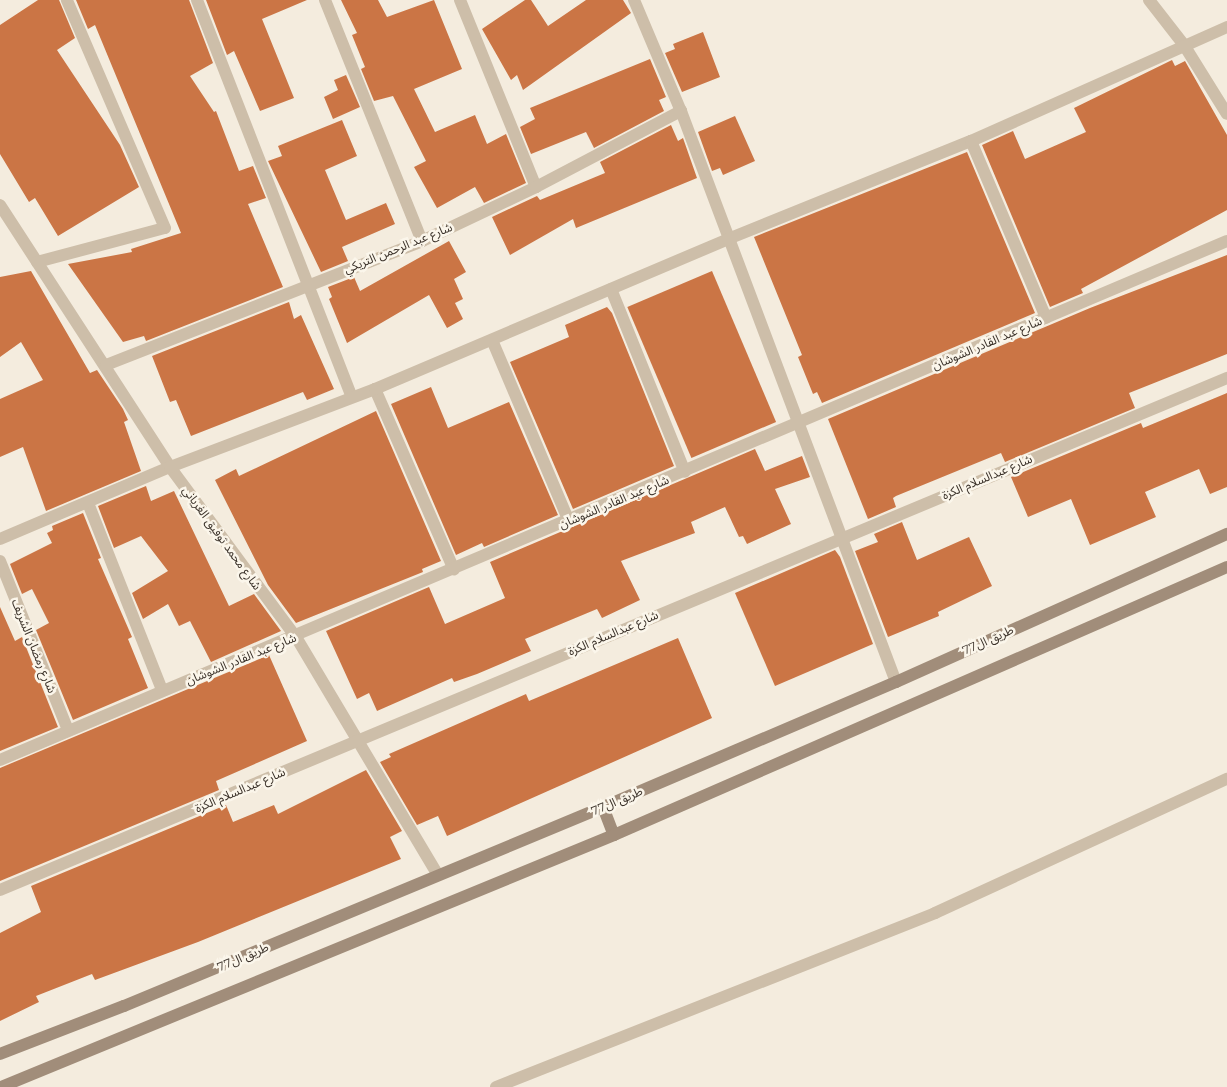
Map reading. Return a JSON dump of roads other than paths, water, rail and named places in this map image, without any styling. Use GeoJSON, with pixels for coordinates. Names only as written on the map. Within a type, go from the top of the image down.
{"type":"FeatureCollection","features":[{"type":"Feature","properties":{"kind":"main road","name":"طريق ال77"},"geometry":{"type":"LineString","coordinates":[[0,1054],[603,807],[896,682],[1227,534]]}},
{"type":"Feature","properties":{"kind":"main road"},"geometry":{"type":"LineString","coordinates":[[1,1087],[614,835],[1227,567]]}},
{"type":"Feature","properties":{"kind":"main road"},"geometry":{"type":"LineString","coordinates":[[603,807],[614,835]]}},
{"type":"Feature","properties":{"kind":"street"},"geometry":{"type":"LineString","coordinates":[[37,262],[165,228],[67,0]]}},
{"type":"Feature","properties":{"kind":"street"},"geometry":{"type":"LineString","coordinates":[[196,0],[352,397]]}},
{"type":"Feature","properties":{"kind":"street"},"geometry":{"type":"LineString","coordinates":[[325,0],[422,241]]}},
{"type":"Feature","properties":{"kind":"street"},"geometry":{"type":"LineString","coordinates":[[460,0],[536,187]]}},
{"type":"Feature","properties":{"kind":"street"},"geometry":{"type":"LineString","coordinates":[[634,0],[681,111],[797,424],[896,682]]}},
{"type":"Feature","properties":{"kind":"street"},"geometry":{"type":"LineString","coordinates":[[1149,0],[1184,45],[1227,114]]}},
{"type":"Feature","properties":{"kind":"street"},"geometry":{"type":"LineString","coordinates":[[0,539],[170,467],[375,389],[728,239],[971,142],[1227,26]]}},
{"type":"Feature","properties":{"kind":"street","name":"شارع عبد الرحمن التريكي"},"geometry":{"type":"LineString","coordinates":[[106,365],[307,284],[422,241],[536,187],[681,111]]}},
{"type":"Feature","properties":{"kind":"street"},"geometry":{"type":"LineString","coordinates":[[971,142],[1046,318]]}},
{"type":"Feature","properties":{"kind":"street","name":"شارع محمد توفيق الغرياني"},"geometry":{"type":"LineString","coordinates":[[0,205],[106,365],[170,467],[296,637],[438,875]]}},
{"type":"Feature","properties":{"kind":"street","name":"شارع عبد القادر الشوشان"},"geometry":{"type":"LineString","coordinates":[[0,760],[162,690],[296,637],[1227,241]]}},
{"type":"Feature","properties":{"kind":"street"},"geometry":{"type":"LineString","coordinates":[[612,289],[685,472]]}},
{"type":"Feature","properties":{"kind":"street"},"geometry":{"type":"LineString","coordinates":[[492,340],[569,521]]}},
{"type":"Feature","properties":{"kind":"street","name":"شارع عبدالسلام الكزة"},"geometry":{"type":"LineString","coordinates":[[0,890],[1227,378]]}},
{"type":"Feature","properties":{"kind":"street"},"geometry":{"type":"LineString","coordinates":[[375,389],[454,570]]}},
{"type":"Feature","properties":{"kind":"street"},"geometry":{"type":"LineString","coordinates":[[88,503],[162,690]]}},
{"type":"Feature","properties":{"kind":"street","name":"شارع رمضان الشريف"},"geometry":{"type":"LineString","coordinates":[[0,561],[68,730]]}},
{"type":"Feature","properties":{"kind":"street"},"geometry":{"type":"LineString","coordinates":[[496,1087],[935,913],[1227,778]]}}]}
